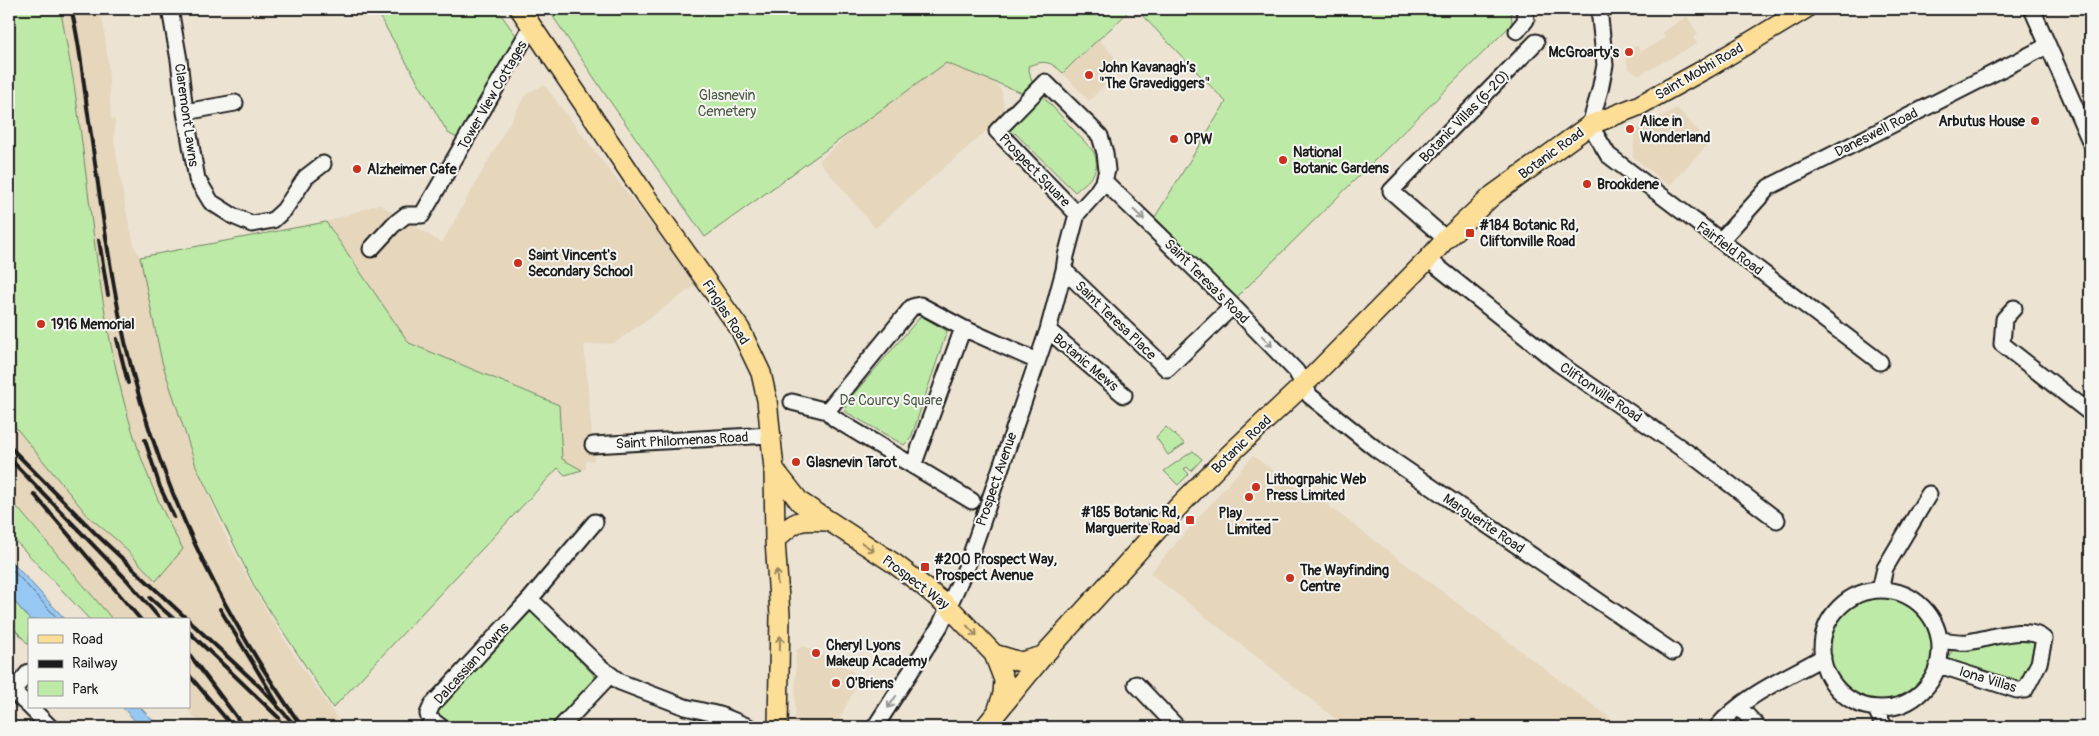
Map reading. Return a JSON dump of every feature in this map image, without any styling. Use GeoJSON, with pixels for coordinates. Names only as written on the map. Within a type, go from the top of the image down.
{"type":"FeatureCollection","features":[{"type":"Feature","properties":{"kind":"main road","name":"Finglas Road"},"geometry":{"type":"LineString","coordinates":[[520,9],[645,195],[740,328],[761,373],[767,400],[774,469],[775,540],[780,615],[778,727]]}},
{"type":"Feature","properties":{"kind":"main road","name":"Saint Mobhi Road"},"geometry":{"type":"LineString","coordinates":[[1590,125],[1638,106],[1804,9]]}},
{"type":"Feature","properties":{"kind":"main road","name":"Botanic Road"},"geometry":{"type":"LineString","coordinates":[[990,721],[1043,656],[1207,477],[1304,385],[1446,239],[1493,195],[1590,125]]}},
{"type":"Feature","properties":{"kind":"main road","name":"Prospect Way"},"geometry":{"type":"LineString","coordinates":[[774,469],[800,502],[895,564],[949,607],[994,654]]}},
{"type":"Feature","properties":{"kind":"main road"},"geometry":{"type":"LineString","coordinates":[[775,540],[792,523],[804,520],[827,521]]}},
{"type":"Feature","properties":{"kind":"main road","name":"Botanic Road"},"geometry":{"type":"LineString","coordinates":[[990,721],[1003,694],[1004,680],[994,654]]}},
{"type":"Feature","properties":{"kind":"main road"},"geometry":{"type":"LineString","coordinates":[[994,654],[1021,662],[1043,656]]}},
{"type":"Feature","properties":{"kind":"street","name":"Claremont Lawns"},"geometry":{"type":"LineString","coordinates":[[170,9],[196,179],[211,202],[252,224],[273,220],[284,210],[306,177],[323,164]]}},
{"type":"Feature","properties":{"kind":"street"},"geometry":{"type":"LineString","coordinates":[[1517,31],[1526,20],[1524,9]]}},
{"type":"Feature","properties":{"kind":"street","name":"Botanic Road"},"geometry":{"type":"LineString","coordinates":[[1590,125],[1605,65],[1599,9]]}},
{"type":"Feature","properties":{"kind":"street"},"geometry":{"type":"LineString","coordinates":[[2038,10],[2047,46],[2085,116],[2090,141]]}},
{"type":"Feature","properties":{"kind":"street","name":"Tower View Cottages"},"geometry":{"type":"LineString","coordinates":[[371,249],[406,215],[422,215],[531,27]]}},
{"type":"Feature","properties":{"kind":"street","name":"Botanic Villas (6-20)"},"geometry":{"type":"LineString","coordinates":[[1446,239],[1391,191],[1536,42]]}},
{"type":"Feature","properties":{"kind":"street","name":"Daneswell Road"},"geometry":{"type":"LineString","coordinates":[[1721,240],[1769,187],[2047,46]]}},
{"type":"Feature","properties":{"kind":"street","name":"Prospect Square"},"geometry":{"type":"LineString","coordinates":[[1045,82],[1100,136],[1108,170],[1104,181],[1096,193],[1077,214],[997,131],[1045,82]]}},
{"type":"Feature","properties":{"kind":"street"},"geometry":{"type":"LineString","coordinates":[[185,112],[235,103]]}},
{"type":"Feature","properties":{"kind":"street","name":"Fairfield Road"},"geometry":{"type":"LineString","coordinates":[[1590,125],[1608,155],[1880,362]]}},
{"type":"Feature","properties":{"kind":"street","name":"Saint Teresa's Road"},"geometry":{"type":"LineString","coordinates":[[1104,181],[1233,306],[1296,371],[1304,385]]}},
{"type":"Feature","properties":{"kind":"street","name":"Prospect Avenue"},"geometry":{"type":"LineString","coordinates":[[876,727],[908,678],[949,607],[968,563],[1048,330],[1077,214]]}},
{"type":"Feature","properties":{"kind":"street","name":"Cliftonville Road"},"geometry":{"type":"LineString","coordinates":[[1428,259],[1558,363],[1697,459],[1777,520]]}},
{"type":"Feature","properties":{"kind":"street","name":"Saint Teresa Place"},"geometry":{"type":"LineString","coordinates":[[1064,270],[1167,368],[1233,306]]}},
{"type":"Feature","properties":{"kind":"street"},"geometry":{"type":"LineString","coordinates":[[827,411],[912,307],[920,305],[963,328],[1037,361]]}},
{"type":"Feature","properties":{"kind":"street"},"geometry":{"type":"LineString","coordinates":[[2014,308],[2004,319],[2002,344],[2090,413]]}},
{"type":"Feature","properties":{"kind":"street"},"geometry":{"type":"LineString","coordinates":[[913,466],[963,328]]}},
{"type":"Feature","properties":{"kind":"street","name":"Botanic Mews"},"geometry":{"type":"LineString","coordinates":[[1048,330],[1124,394]]}},
{"type":"Feature","properties":{"kind":"street","name":"Marguerite Road"},"geometry":{"type":"LineString","coordinates":[[1304,385],[1310,396],[1376,449],[1673,652]]}},
{"type":"Feature","properties":{"kind":"street"},"geometry":{"type":"LineString","coordinates":[[792,402],[827,411],[835,419],[972,501]]}},
{"type":"Feature","properties":{"kind":"street","name":"Saint Philomenas Road"},"geometry":{"type":"LineString","coordinates":[[593,445],[771,435]]}},
{"type":"Feature","properties":{"kind":"street"},"geometry":{"type":"LineString","coordinates":[[1880,590],[1885,568],[1929,494]]}},
{"type":"Feature","properties":{"kind":"street","name":"Dalcassian Downs"},"geometry":{"type":"LineString","coordinates":[[441,727],[429,718],[428,714],[432,705],[530,599],[595,522]]}},
{"type":"Feature","properties":{"kind":"street"},"geometry":{"type":"LineString","coordinates":[[1880,590],[1898,592],[1915,600],[1928,613],[1940,640],[1939,665],[1922,693],[1908,703],[1894,708],[1876,709],[1841,694],[1829,680],[1821,643],[1837,609],[1852,597],[1880,590]]}},
{"type":"Feature","properties":{"kind":"street"},"geometry":{"type":"LineString","coordinates":[[530,599],[609,676],[634,689],[686,707],[720,715],[749,727]]}},
{"type":"Feature","properties":{"kind":"street","name":"Iona Villas"},"geometry":{"type":"LineString","coordinates":[[1939,665],[2017,690],[2025,690],[2039,663],[2044,639],[2038,633],[2024,632],[1965,642],[1940,640]]}},
{"type":"Feature","properties":{"kind":"street"},"geometry":{"type":"LineString","coordinates":[[1717,727],[1739,707],[1765,688],[1823,657]]}},
{"type":"Feature","properties":{"kind":"street"},"geometry":{"type":"LineString","coordinates":[[28,673],[15,688],[16,694],[28,706]]}},
{"type":"Feature","properties":{"kind":"street"},"geometry":{"type":"LineString","coordinates":[[561,727],[609,676]]}},
{"type":"Feature","properties":{"kind":"street"},"geometry":{"type":"LineString","coordinates":[[1136,684],[1177,727]]}},
{"type":"Feature","properties":{"kind":"street"},"geometry":{"type":"LineString","coordinates":[[1739,707],[1758,727]]}},
{"type":"Feature","properties":{"kind":"street"},"geometry":{"type":"LineString","coordinates":[[30,708],[50,727]]}},
{"type":"Feature","properties":{"kind":"street"},"geometry":{"type":"LineString","coordinates":[[1876,709],[1884,727]]}},
{"type":"Feature","properties":{"kind":"shaded area"},"geometry":{"type":"Polygon","coordinates":[[[42,9],[99,9],[103,23],[108,63],[111,119],[115,120],[114,140],[127,216],[135,248],[140,257],[181,423],[196,466],[226,537],[255,592],[299,663],[343,727],[203,727],[186,708],[190,708],[190,618],[111,618],[9,497],[9,419],[88,515],[42,9]]]}},
{"type":"Feature","properties":{"kind":"shaded area"},"geometry":{"type":"Polygon","coordinates":[[[1687,16],[1698,34],[1693,38],[1697,44],[1639,75],[1628,68],[1625,48],[1638,46],[1640,52],[1665,38],[1663,32],[1687,16]]]}},
{"type":"Feature","properties":{"kind":"shaded area","name":"John Kavanagh’s \"The Gravediggers\""},"geometry":{"type":"Polygon","coordinates":[[[1099,40],[1123,66],[1089,101],[1063,73],[1082,52],[1099,40]]]}},
{"type":"Feature","properties":{"kind":"shaded area"},"geometry":{"type":"Polygon","coordinates":[[[944,51],[985,72],[1001,90],[1004,106],[1001,118],[875,228],[819,161],[944,51]]]}},
{"type":"Feature","properties":{"kind":"shaded area","name":"Saint Vincent's Secondary School"},"geometry":{"type":"Polygon","coordinates":[[[544,85],[697,284],[614,343],[584,345],[594,460],[586,461],[586,469],[582,470],[562,459],[559,405],[409,343],[326,222],[379,204],[442,243],[526,94],[544,85]]]}},
{"type":"Feature","properties":{"kind":"shaded area"},"geometry":{"type":"Polygon","coordinates":[[[1677,108],[1709,143],[1669,186],[1633,157],[1635,130],[1677,108]]]}},
{"type":"Feature","properties":{"kind":"shaded area"},"geometry":{"type":"Polygon","coordinates":[[[1253,456],[1315,501],[1322,501],[1619,725],[1618,727],[1346,727],[1150,573],[1253,456]]]}},
{"type":"Feature","properties":{"kind":"shaded area"},"geometry":{"type":"Polygon","coordinates":[[[804,646],[834,660],[861,677],[839,719],[850,727],[795,727],[796,650],[804,646]]]}},
{"type":"Feature","properties":{"kind":"green space"},"geometry":{"type":"Polygon","coordinates":[[[9,9],[60,9],[61,12],[75,93],[99,276],[121,389],[136,444],[157,497],[183,549],[156,581],[118,541],[88,516],[9,419],[9,9]]]}},
{"type":"Feature","properties":{"kind":"green space"},"geometry":{"type":"Polygon","coordinates":[[[375,9],[497,9],[517,37],[459,139],[448,133],[375,9]]]}},
{"type":"Feature","properties":{"kind":"green space","name":"Glasnevin Cemetery"},"geometry":{"type":"Polygon","coordinates":[[[548,9],[1131,9],[1063,73],[1051,64],[1043,62],[1028,66],[1033,86],[1025,94],[946,63],[705,237],[548,9]]]}},
{"type":"Feature","properties":{"kind":"green space","name":"National Botanic Gardens"},"geometry":{"type":"Polygon","coordinates":[[[1136,9],[1511,9],[1512,24],[1236,298],[1155,217],[1226,102],[1136,9]]]}},
{"type":"Feature","properties":{"kind":"green space"},"geometry":{"type":"Polygon","coordinates":[[[1040,93],[1093,151],[1096,158],[1093,174],[1075,192],[1015,133],[1012,136],[1005,129],[1040,93]]]}},
{"type":"Feature","properties":{"kind":"green space"},"geometry":{"type":"Polygon","coordinates":[[[326,222],[409,343],[559,405],[562,459],[582,470],[565,475],[558,468],[333,708],[256,590],[196,466],[162,362],[140,257],[326,222]]]}},
{"type":"Feature","properties":{"kind":"green space","name":"De Courcy Square"},"geometry":{"type":"Polygon","coordinates":[[[921,316],[947,331],[911,438],[904,445],[846,412],[845,404],[921,316]]]}},
{"type":"Feature","properties":{"kind":"green space"},"geometry":{"type":"Polygon","coordinates":[[[1166,427],[1185,444],[1168,455],[1156,437],[1166,427]]]}},
{"type":"Feature","properties":{"kind":"green space"},"geometry":{"type":"Polygon","coordinates":[[[1193,451],[1202,459],[1191,471],[1187,467],[1184,469],[1189,474],[1178,485],[1164,471],[1193,451]]]}},
{"type":"Feature","properties":{"kind":"green space"},"geometry":{"type":"Polygon","coordinates":[[[9,497],[111,618],[88,618],[9,534],[9,497]]]}},
{"type":"Feature","properties":{"kind":"green space"},"geometry":{"type":"Polygon","coordinates":[[[9,595],[28,618],[28,644],[9,623],[9,595]]]}},
{"type":"Feature","properties":{"kind":"green space"},"geometry":{"type":"Polygon","coordinates":[[[1881,598],[1901,602],[1918,613],[1929,630],[1933,650],[1929,670],[1918,687],[1901,698],[1881,702],[1861,698],[1844,687],[1833,670],[1829,650],[1833,630],[1844,613],[1861,602],[1881,598]]]}},
{"type":"Feature","properties":{"kind":"green space"},"geometry":{"type":"Polygon","coordinates":[[[527,608],[593,674],[595,682],[553,727],[456,727],[436,712],[527,608]]]}},
{"type":"Feature","properties":{"kind":"green space"},"geometry":{"type":"Polygon","coordinates":[[[2031,637],[2039,645],[2024,682],[2014,683],[1949,661],[1949,656],[1953,650],[2031,637]]]}},
{"type":"Feature","properties":{"kind":"water"},"geometry":{"type":"Polygon","coordinates":[[[9,559],[64,618],[28,618],[9,595],[9,559]]]}},
{"type":"Feature","properties":{"kind":"water"},"geometry":{"type":"Polygon","coordinates":[[[123,708],[141,708],[159,727],[141,727],[123,708]]]}},
{"type":"Feature","properties":{"kind":"railway"},"geometry":{"type":"LineString","coordinates":[[71,9],[80,54],[114,286],[126,346],[142,405],[161,462],[208,572],[268,677],[302,727]]}},
{"type":"Feature","properties":{"kind":"railway"},"geometry":{"type":"LineString","coordinates":[[99,240],[108,295]]}},
{"type":"Feature","properties":{"kind":"railway"},"geometry":{"type":"LineString","coordinates":[[117,339],[128,383]]}},
{"type":"Feature","properties":{"kind":"railway"},"geometry":{"type":"LineString","coordinates":[[145,440],[160,487],[174,517]]}},
{"type":"Feature","properties":{"kind":"railway"},"geometry":{"type":"LineString","coordinates":[[9,446],[97,535],[186,618]]}},
{"type":"Feature","properties":{"kind":"railway"},"geometry":{"type":"LineString","coordinates":[[9,458],[127,580],[159,618]]}},
{"type":"Feature","properties":{"kind":"railway"},"geometry":{"type":"LineString","coordinates":[[34,494],[139,618]]}},
{"type":"Feature","properties":{"kind":"railway"},"geometry":{"type":"LineString","coordinates":[[150,598],[173,618]]}},
{"type":"Feature","properties":{"kind":"railway"},"geometry":{"type":"LineString","coordinates":[[220,609],[277,703]]}},
{"type":"Feature","properties":{"kind":"railway"},"geometry":{"type":"LineString","coordinates":[[190,622],[259,686],[292,722]]}},
{"type":"Feature","properties":{"kind":"railway"},"geometry":{"type":"LineString","coordinates":[[190,633],[279,718]]}},
{"type":"Feature","properties":{"kind":"railway"},"geometry":{"type":"LineString","coordinates":[[190,655],[244,727]]}},
{"type":"Feature","properties":{"kind":"railway"},"geometry":{"type":"LineString","coordinates":[[190,676],[233,727]]}},
{"type":"Feature","properties":{"kind":"place","name":"McGroarty's"},"geometry":{"type":"Point","coordinates":[1629,52]}},
{"type":"Feature","properties":{"kind":"place","name":"John Kavanagh’s \"The Gravediggers\""},"geometry":{"type":"Point","coordinates":[1089,75]}},
{"type":"Feature","properties":{"kind":"place","name":"Arbutus House"},"geometry":{"type":"Point","coordinates":[2035,121]}},
{"type":"Feature","properties":{"kind":"place","name":"Alice in Wonderland"},"geometry":{"type":"Point","coordinates":[1630,129]}},
{"type":"Feature","properties":{"kind":"place","name":"OPW"},"geometry":{"type":"Point","coordinates":[1174,139]}},
{"type":"Feature","properties":{"kind":"place","name":"National Botanic Gardens"},"geometry":{"type":"Point","coordinates":[1283,160]}},
{"type":"Feature","properties":{"kind":"place","name":"Alzheimer Cafe"},"geometry":{"type":"Point","coordinates":[357,169]}},
{"type":"Feature","properties":{"kind":"place","name":"Brookdene"},"geometry":{"type":"Point","coordinates":[1587,184]}},
{"type":"Feature","properties":{"kind":"place","name":"#184 Botanic Rd, Cliftonville Road"},"geometry":{"type":"Point","coordinates":[1470,233]}},
{"type":"Feature","properties":{"kind":"place","name":"Saint Vincent's Secondary School"},"geometry":{"type":"Point","coordinates":[518,263]}},
{"type":"Feature","properties":{"kind":"place","name":"1916 Memorial"},"geometry":{"type":"Point","coordinates":[41,324]}},
{"type":"Feature","properties":{"kind":"place","name":"Glasnevin Tarot"},"geometry":{"type":"Point","coordinates":[796,462]}},
{"type":"Feature","properties":{"kind":"place","name":"Lithogrpahic Web Press Limited"},"geometry":{"type":"Point","coordinates":[1256,487]}},
{"type":"Feature","properties":{"kind":"place","name":"Play ____ Limited"},"geometry":{"type":"Point","coordinates":[1249,497]}},
{"type":"Feature","properties":{"kind":"place","name":"#185 Botanic Rd, Marguerite Road"},"geometry":{"type":"Point","coordinates":[1190,520]}},
{"type":"Feature","properties":{"kind":"place","name":"#200 Prospect Way, Prospect Avenue"},"geometry":{"type":"Point","coordinates":[925,567]}},
{"type":"Feature","properties":{"kind":"place","name":"The Wayfinding Centre"},"geometry":{"type":"Point","coordinates":[1290,578]}},
{"type":"Feature","properties":{"kind":"place","name":"Cheryl Lyons Makeup Academy"},"geometry":{"type":"Point","coordinates":[816,653]}},
{"type":"Feature","properties":{"kind":"place","name":"O'Briens"},"geometry":{"type":"Point","coordinates":[836,683]}}]}
